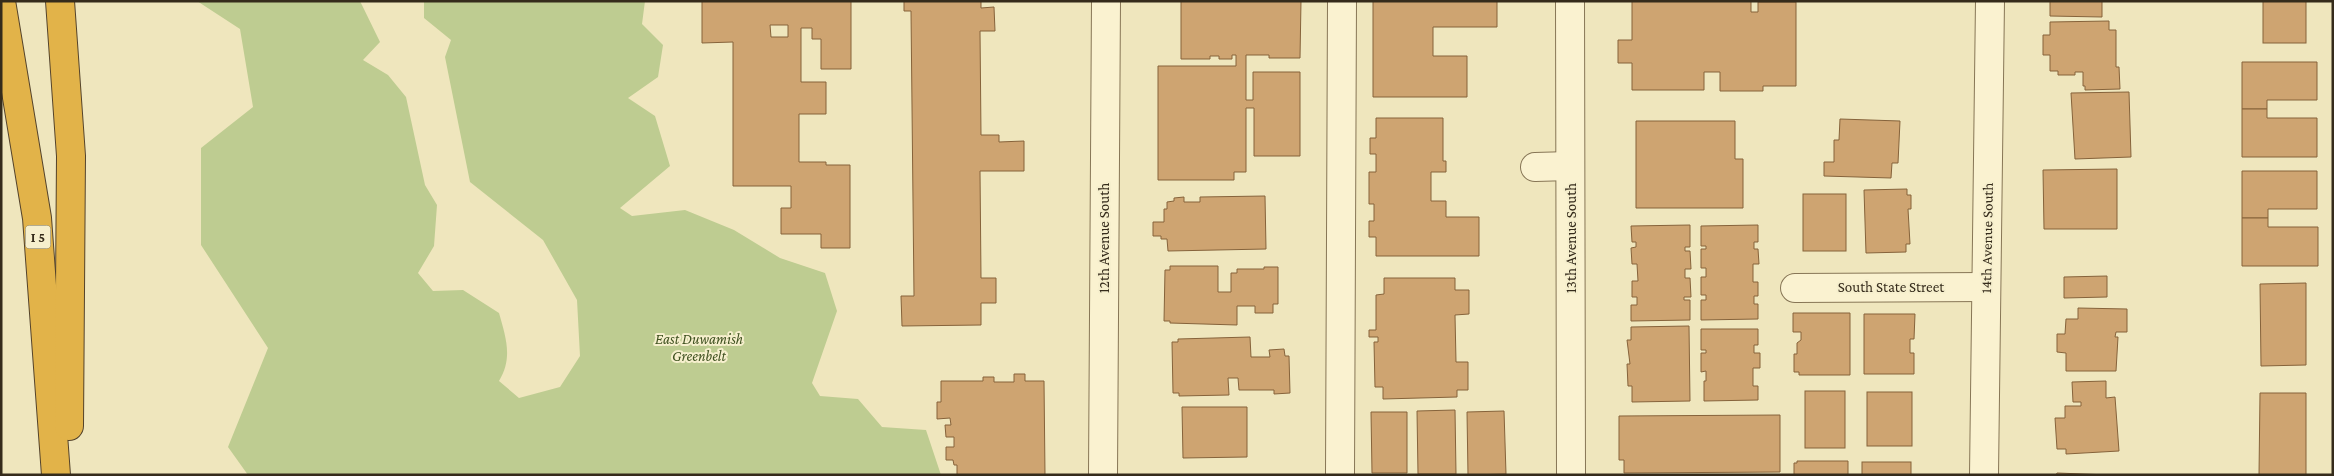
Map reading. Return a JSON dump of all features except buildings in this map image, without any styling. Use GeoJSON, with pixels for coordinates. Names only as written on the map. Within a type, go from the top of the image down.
{"type":"FeatureCollection","features":[{"type":"Feature","properties":{"kind":"highway","name":"I 5"},"geometry":{"type":"LineString","coordinates":[[1,1],[37,218],[56,475]]}},
{"type":"Feature","properties":{"kind":"highway"},"geometry":{"type":"LineString","coordinates":[[60,1],[71,156],[68,475]]}},
{"type":"Feature","properties":{"kind":"street","name":"12th Avenue South"},"geometry":{"type":"LineString","coordinates":[[1103,475],[1106,1]]}},
{"type":"Feature","properties":{"kind":"street"},"geometry":{"type":"LineString","coordinates":[[1340,475],[1342,1]]}},
{"type":"Feature","properties":{"kind":"street","name":"13th Avenue South"},"geometry":{"type":"LineString","coordinates":[[1570,1],[1571,475]]}},
{"type":"Feature","properties":{"kind":"street","name":"14th Avenue South"},"geometry":{"type":"LineString","coordinates":[[1984,475],[1990,1]]}},
{"type":"Feature","properties":{"kind":"street"},"geometry":{"type":"LineString","coordinates":[[1535,167],[1570,166]]}},
{"type":"Feature","properties":{"kind":"street","name":"South State Street"},"geometry":{"type":"LineString","coordinates":[[1795,288],[1986,287]]}},
{"type":"Feature","properties":{"kind":"green space","name":"East Duwamish Greenbelt"},"geometry":{"type":"Polygon","coordinates":[[[197,1],[360,1],[380,42],[363,60],[388,75],[406,97],[425,185],[437,205],[434,246],[418,273],[433,291],[463,290],[499,313],[506,339],[507,356],[499,381],[519,398],[560,387],[580,356],[577,300],[543,240],[470,182],[445,57],[451,40],[424,18],[424,1],[645,1],[642,24],[663,45],[658,77],[628,98],[655,116],[670,166],[620,208],[632,216],[685,210],[734,230],[780,258],[825,273],[837,311],[812,383],[820,396],[858,399],[882,427],[926,430],[941,475],[248,475],[228,447],[268,348],[201,245],[201,148],[253,107],[240,29],[197,1]]]}}]}
